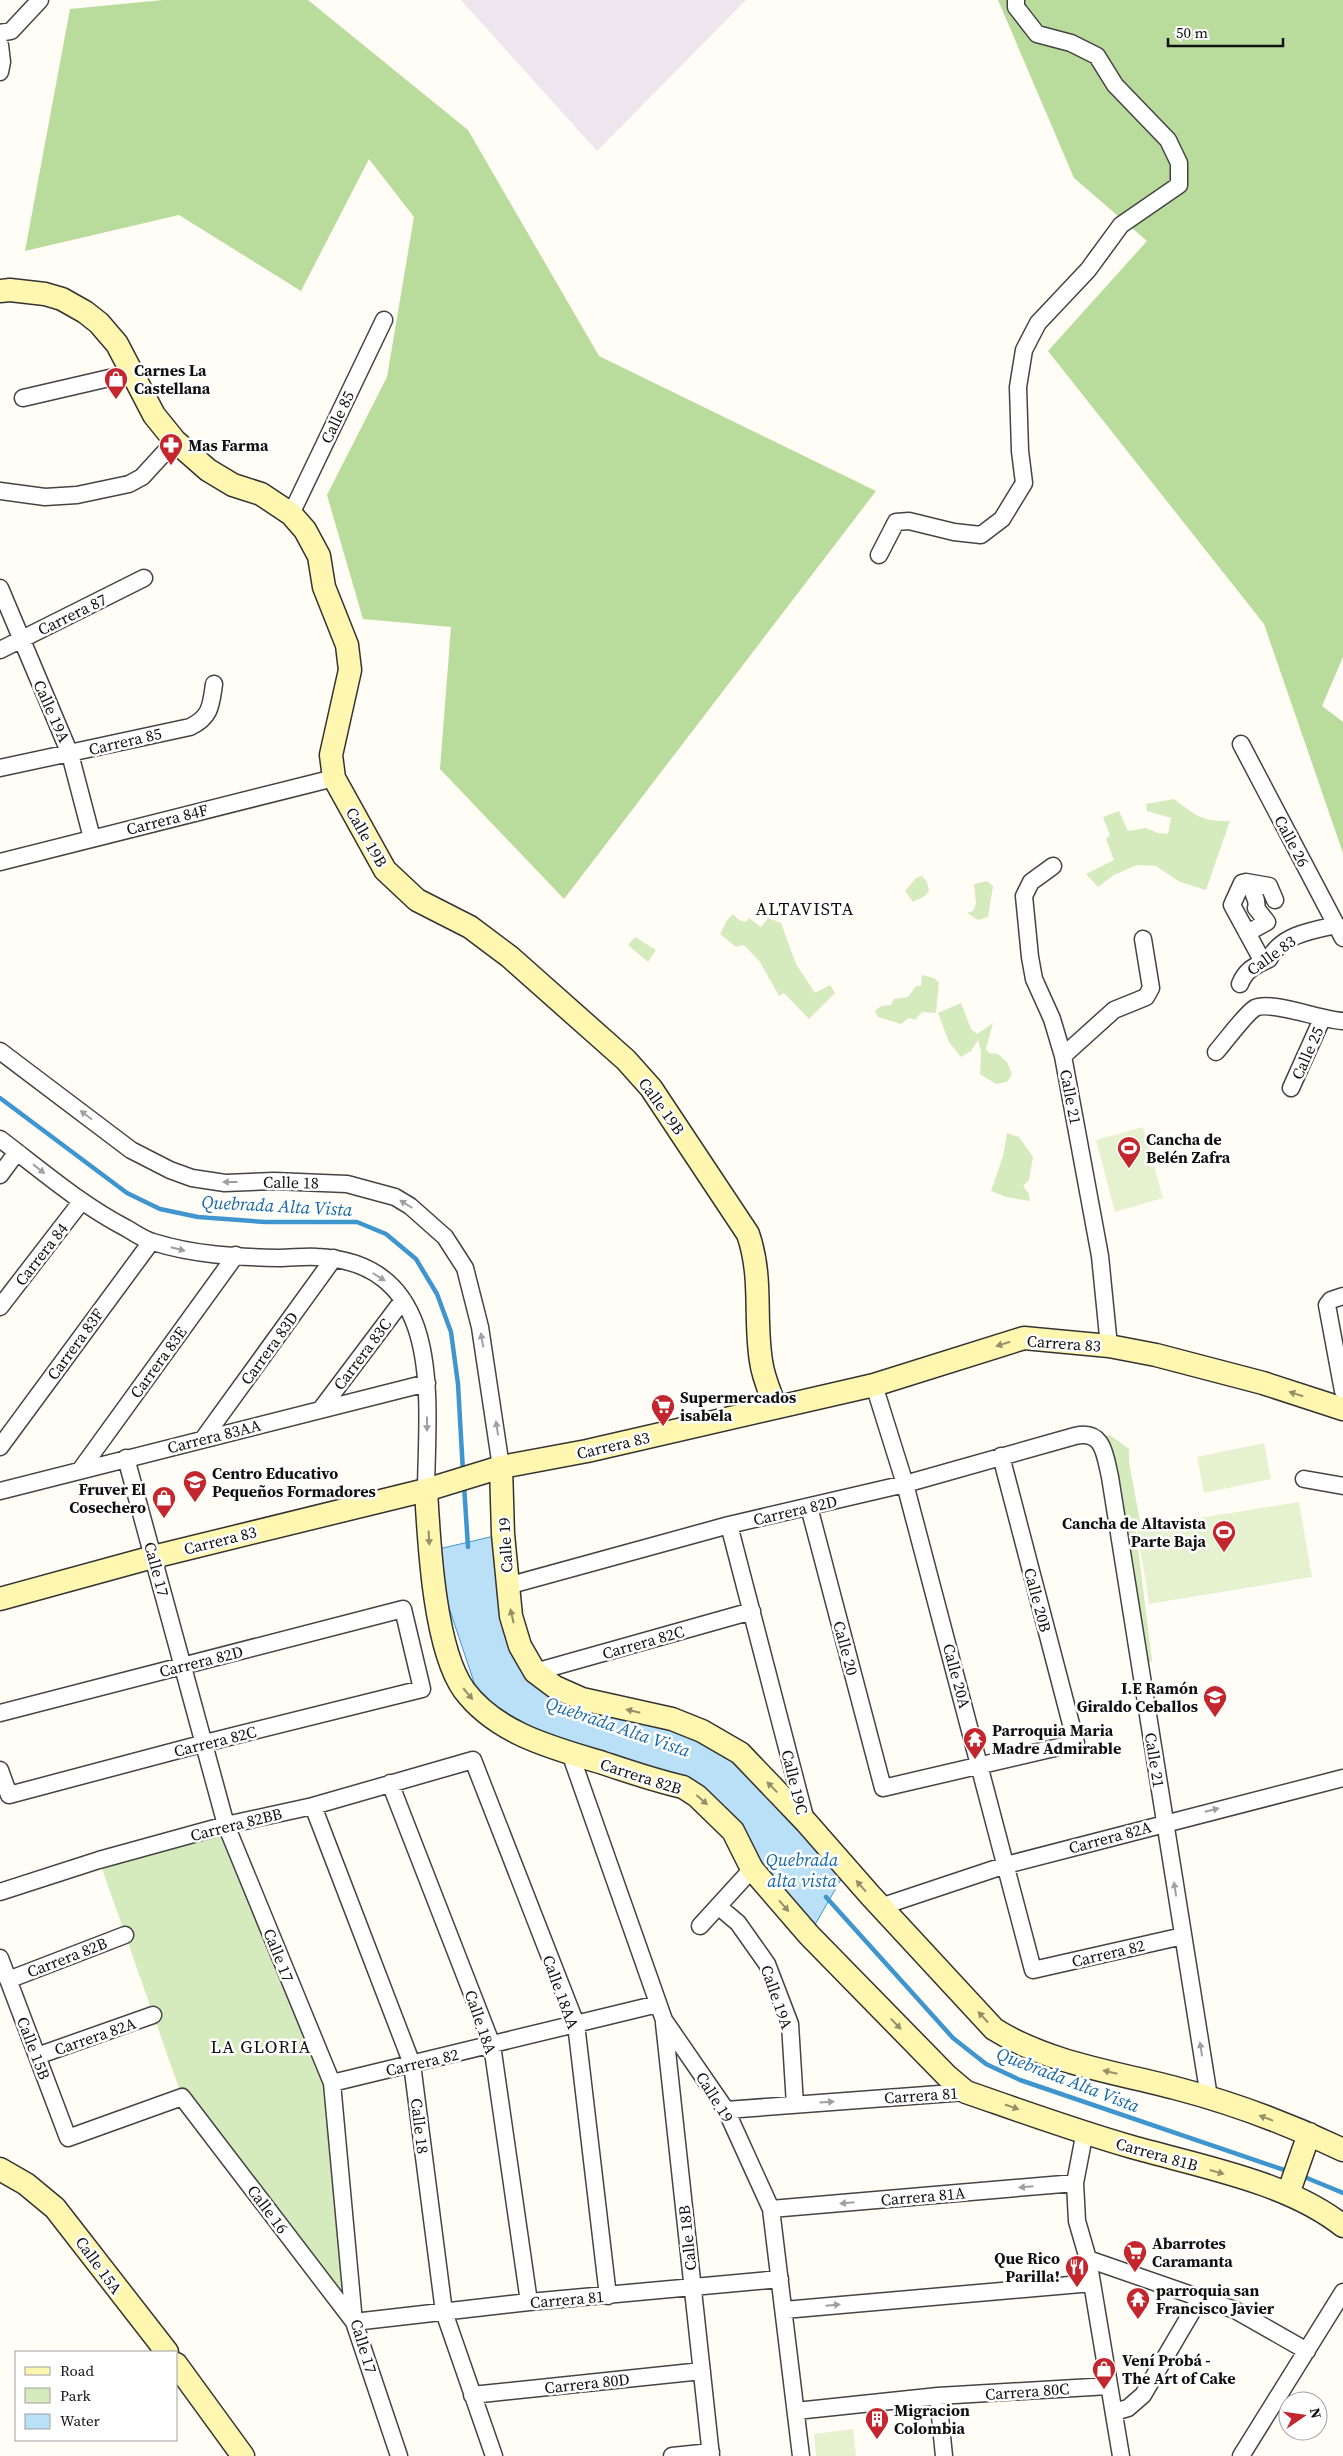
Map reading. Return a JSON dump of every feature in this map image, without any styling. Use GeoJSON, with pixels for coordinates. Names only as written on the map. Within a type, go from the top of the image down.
{"type":"FeatureCollection","features":[{"type":"Feature","properties":{"kind":"street"},"geometry":{"type":"LineString","coordinates":[[0,33],[11,31],[40,0]]}},
{"type":"Feature","properties":{"kind":"street"},"geometry":{"type":"LineString","coordinates":[[880,555],[896,522],[909,521],[954,532],[981,535],[1002,519],[1024,483],[1020,451],[1018,387],[1024,350],[1038,324],[1088,270],[1121,226],[1179,185],[1179,163],[1168,140],[1115,85],[1097,56],[1071,43],[1037,34],[1016,7],[1016,0]]}},
{"type":"Feature","properties":{"kind":"street"},"geometry":{"type":"LineString","coordinates":[[0,45],[2,62],[0,72]]}},
{"type":"Feature","properties":{"kind":"street","name":"Calle 19B"},"geometry":{"type":"LineString","coordinates":[[0,291],[10,290],[45,294],[62,299],[85,312],[117,344],[154,415],[175,441],[208,470],[233,486],[261,494],[291,514],[306,530],[319,556],[324,587],[347,645],[350,670],[331,755],[334,778],[368,843],[385,870],[399,886],[428,906],[470,927],[510,957],[626,1060],[652,1088],[748,1234],[755,1255],[758,1278],[761,1362],[775,1406]]}},
{"type":"Feature","properties":{"kind":"street","name":"Calle 85"},"geometry":{"type":"LineString","coordinates":[[291,514],[384,320]]}},
{"type":"Feature","properties":{"kind":"street"},"geometry":{"type":"LineString","coordinates":[[23,398],[131,373]]}},
{"type":"Feature","properties":{"kind":"street"},"geometry":{"type":"LineString","coordinates":[[0,490],[45,497],[78,495],[130,484],[142,477],[175,441]]}},
{"type":"Feature","properties":{"kind":"street","name":"Carrera 87"},"geometry":{"type":"LineString","coordinates":[[0,650],[144,578]]}},
{"type":"Feature","properties":{"kind":"street","name":"Calle 19A"},"geometry":{"type":"LineString","coordinates":[[0,588],[20,640],[70,754],[92,838]]}},
{"type":"Feature","properties":{"kind":"street","name":"Carrera 85"},"geometry":{"type":"LineString","coordinates":[[0,768],[190,727],[204,718],[211,710],[214,684]]}},
{"type":"Feature","properties":{"kind":"street","name":"Calle 26"},"geometry":{"type":"LineString","coordinates":[[1241,744],[1340,931]]}},
{"type":"Feature","properties":{"kind":"street","name":"Carrera 84F"},"geometry":{"type":"LineString","coordinates":[[0,862],[334,778]]}},
{"type":"Feature","properties":{"kind":"street","name":"Calle 21"},"geometry":{"type":"LineString","coordinates":[[1054,866],[1031,882],[1024,896],[1034,979],[1052,1019],[1063,1056],[1100,1256],[1110,1346]]}},
{"type":"Feature","properties":{"kind":"street"},"geometry":{"type":"LineString","coordinates":[[1263,962],[1232,905],[1242,883],[1269,886],[1275,900]]}},
{"type":"Feature","properties":{"kind":"street"},"geometry":{"type":"LineString","coordinates":[[1244,926],[1267,922],[1257,908],[1258,902],[1251,888],[1252,884]]}},
{"type":"Feature","properties":{"kind":"street","name":"Calle 83"},"geometry":{"type":"LineString","coordinates":[[1240,984],[1244,974],[1254,965],[1269,959],[1272,953],[1287,940],[1307,931],[1340,931]]}},
{"type":"Feature","properties":{"kind":"street"},"geometry":{"type":"LineString","coordinates":[[1063,1056],[1114,1010],[1146,997],[1151,988],[1143,940]]}},
{"type":"Feature","properties":{"kind":"street"},"geometry":{"type":"LineString","coordinates":[[1216,1052],[1254,1009],[1267,1004],[1322,1019],[1343,1021]]}},
{"type":"Feature","properties":{"kind":"street","name":"Calle 25"},"geometry":{"type":"LineString","coordinates":[[1291,1088],[1322,1019]]}},
{"type":"Feature","properties":{"kind":"street","name":"Calle 18"},"geometry":{"type":"LineString","coordinates":[[0,1051],[131,1150],[170,1170],[192,1178],[225,1182],[274,1181],[347,1184],[395,1197],[410,1206],[445,1237],[465,1268],[480,1327],[490,1388]]}},
{"type":"Feature","properties":{"kind":"street"},"geometry":{"type":"LineString","coordinates":[[0,1139],[81,1202],[104,1217],[151,1242],[211,1255],[334,1258],[358,1265],[383,1278],[403,1300],[417,1328],[426,1364],[436,1487]]}},
{"type":"Feature","properties":{"kind":"street"},"geometry":{"type":"LineString","coordinates":[[0,1175],[17,1152]]}},
{"type":"Feature","properties":{"kind":"street","name":"Carrera 84"},"geometry":{"type":"LineString","coordinates":[[0,1307],[81,1202]]}},
{"type":"Feature","properties":{"kind":"street","name":"Carrera 83F"},"geometry":{"type":"LineString","coordinates":[[0,1447],[151,1242]]}},
{"type":"Feature","properties":{"kind":"street","name":"Carrera 83E"},"geometry":{"type":"LineString","coordinates":[[81,1469],[236,1255]]}},
{"type":"Feature","properties":{"kind":"street","name":"Carrera 83D"},"geometry":{"type":"LineString","coordinates":[[203,1438],[334,1258]]}},
{"type":"Feature","properties":{"kind":"street"},"geometry":{"type":"LineString","coordinates":[[1343,1296],[1331,1300],[1327,1305],[1343,1391]]}},
{"type":"Feature","properties":{"kind":"street","name":"Carrera 83C"},"geometry":{"type":"LineString","coordinates":[[321,1409],[403,1300]]}},
{"type":"Feature","properties":{"kind":"street","name":"Carrera 83"},"geometry":{"type":"LineString","coordinates":[[0,1599],[153,1557],[436,1487],[501,1467],[587,1451],[775,1406],[874,1385],[1024,1338],[1110,1346],[1156,1354],[1263,1383],[1343,1409]]}},
{"type":"Feature","properties":{"kind":"street","name":"Carrera 83AA"},"geometry":{"type":"LineString","coordinates":[[0,1491],[427,1382]]}},
{"type":"Feature","properties":{"kind":"street","name":"Calle 20A"},"geometry":{"type":"LineString","coordinates":[[874,1385],[905,1484],[981,1766],[1033,1970]]}},
{"type":"Feature","properties":{"kind":"street","name":"Calle 19"},"geometry":{"type":"LineString","coordinates":[[490,1388],[501,1467],[502,1534],[506,1586],[511,1616],[520,1646],[535,1672],[555,1687],[582,1698],[672,1719],[715,1737],[740,1753],[806,1822]]}},
{"type":"Feature","properties":{"kind":"street","name":"Calle 21"},"geometry":{"type":"LineString","coordinates":[[1083,1434],[1093,1437],[1101,1444],[1110,1477],[1209,2097]]}},
{"type":"Feature","properties":{"kind":"street","name":"Carrera 82D"},"geometry":{"type":"LineString","coordinates":[[506,1586],[730,1526],[905,1484],[1083,1434]]}},
{"type":"Feature","properties":{"kind":"street","name":"Calle 20B"},"geometry":{"type":"LineString","coordinates":[[981,1766],[1076,1743],[1001,1456]]}},
{"type":"Feature","properties":{"kind":"street","name":"Calle 17"},"geometry":{"type":"LineString","coordinates":[[126,1458],[226,1825],[332,2083],[354,2322],[399,2456]]}},
{"type":"Feature","properties":{"kind":"street"},"geometry":{"type":"LineString","coordinates":[[1304,1479],[1343,1486]]}},
{"type":"Feature","properties":{"kind":"street","name":"Carrera 82B"},"geometry":{"type":"LineString","coordinates":[[436,1487],[430,1551],[440,1621],[449,1657],[464,1689],[484,1712],[525,1738],[683,1787],[696,1796],[733,1831],[752,1870]]}},
{"type":"Feature","properties":{"kind":"street","name":"Calle 20"},"geometry":{"type":"LineString","coordinates":[[809,1507],[883,1788],[981,1766]]}},
{"type":"Feature","properties":{"kind":"street","name":"Calle 19C"},"geometry":{"type":"LineString","coordinates":[[730,1526],[806,1822],[880,1907],[994,2029],[1023,2044],[1100,2070],[1209,2097]]}},
{"type":"Feature","properties":{"kind":"street","name":"Carrera 82D"},"geometry":{"type":"LineString","coordinates":[[0,1713],[402,1609],[422,1689]]}},
{"type":"Feature","properties":{"kind":"street","name":"Carrera 82C"},"geometry":{"type":"LineString","coordinates":[[535,1672],[752,1611]]}},
{"type":"Feature","properties":{"kind":"street","name":"Carrera 82C"},"geometry":{"type":"LineString","coordinates":[[0,1770],[10,1796],[205,1743],[422,1689]]}},
{"type":"Feature","properties":{"kind":"street","name":"Calle 19"},"geometry":{"type":"LineString","coordinates":[[570,1753],[664,2020],[726,2110],[771,2209],[801,2456]]}},
{"type":"Feature","properties":{"kind":"street","name":"Carrera 82BB"},"geometry":{"type":"LineString","coordinates":[[0,1892],[99,1860],[226,1825],[313,1806],[472,1760]]}},
{"type":"Feature","properties":{"kind":"street","name":"Calle 18AA"},"geometry":{"type":"LineString","coordinates":[[472,1760],[576,2024],[608,2296]]}},
{"type":"Feature","properties":{"kind":"street","name":"Carrera 82A"},"geometry":{"type":"LineString","coordinates":[[880,1907],[1006,1865],[1165,1822],[1343,1778]]}},
{"type":"Feature","properties":{"kind":"street","name":"Calle 18A"},"geometry":{"type":"LineString","coordinates":[[390,1783],[492,2045],[528,2302]]}},
{"type":"Feature","properties":{"kind":"street","name":"Calle 18"},"geometry":{"type":"LineString","coordinates":[[313,1806],[412,2064],[444,2312],[494,2456]]}},
{"type":"Feature","properties":{"kind":"street"},"geometry":{"type":"LineString","coordinates":[[700,1926],[752,1870],[809,1935],[947,2076],[966,2092]]}},
{"type":"Feature","properties":{"kind":"street","name":"Calle 19A"},"geometry":{"type":"LineString","coordinates":[[718,1906],[738,1923],[767,1964],[790,2024],[795,2105]]}},
{"type":"Feature","properties":{"kind":"street","name":"Carrera 82B"},"geometry":{"type":"LineString","coordinates":[[8,1980],[125,1935]]}},
{"type":"Feature","properties":{"kind":"street","name":"Carrera 82"},"geometry":{"type":"LineString","coordinates":[[1033,1970],[1183,1936]]}},
{"type":"Feature","properties":{"kind":"street","name":"Calle 15B"},"geometry":{"type":"LineString","coordinates":[[0,1958],[68,2138],[182,2097]]}},
{"type":"Feature","properties":{"kind":"street","name":"Carrera 82"},"geometry":{"type":"LineString","coordinates":[[332,2083],[658,2004]]}},
{"type":"Feature","properties":{"kind":"street","name":"Carrera 82A"},"geometry":{"type":"LineString","coordinates":[[37,2056],[153,2015]]}},
{"type":"Feature","properties":{"kind":"street","name":"Calle 18B"},"geometry":{"type":"LineString","coordinates":[[664,2020],[711,2454]]}},
{"type":"Feature","properties":{"kind":"street","name":"Carrera 81"},"geometry":{"type":"LineString","coordinates":[[726,2110],[966,2092]]}},
{"type":"Feature","properties":{"kind":"street","name":"Carrera 81B"},"geometry":{"type":"LineString","coordinates":[[966,2092],[1085,2131],[1285,2188],[1327,2213],[1343,2226]]}},
{"type":"Feature","properties":{"kind":"street","name":"Calle 16"},"geometry":{"type":"LineString","coordinates":[[182,2097],[354,2322]]}},
{"type":"Feature","properties":{"kind":"street"},"geometry":{"type":"LineString","coordinates":[[1209,2097],[1343,2150]]}},
{"type":"Feature","properties":{"kind":"street"},"geometry":{"type":"LineString","coordinates":[[1085,2131],[1075,2183],[1077,2221],[1088,2259],[1121,2456]]}},
{"type":"Feature","properties":{"kind":"street"},"geometry":{"type":"LineString","coordinates":[[1285,2188],[1303,2135]]}},
{"type":"Feature","properties":{"kind":"street","name":"Calle 15A"},"geometry":{"type":"LineString","coordinates":[[0,2170],[26,2184],[55,2208],[166,2351]]}},
{"type":"Feature","properties":{"kind":"street","name":"Carrera 81A"},"geometry":{"type":"LineString","coordinates":[[771,2209],[1075,2183]]}},
{"type":"Feature","properties":{"kind":"street"},"geometry":{"type":"LineString","coordinates":[[1088,2259],[1235,2310],[1307,2351]]}},
{"type":"Feature","properties":{"kind":"street","name":"Carrera 81"},"geometry":{"type":"LineString","coordinates":[[354,2322],[528,2302],[780,2279]]}},
{"type":"Feature","properties":{"kind":"street"},"geometry":{"type":"LineString","coordinates":[[784,2310],[1092,2283]]}},
{"type":"Feature","properties":{"kind":"street"},"geometry":{"type":"LineString","coordinates":[[1241,2456],[1343,2292]]}},
{"type":"Feature","properties":{"kind":"street"},"geometry":{"type":"LineString","coordinates":[[1114,2412],[1128,2408],[1143,2394],[1200,2298]]}},
{"type":"Feature","properties":{"kind":"street"},"geometry":{"type":"LineString","coordinates":[[178,2367],[243,2456]]}},
{"type":"Feature","properties":{"kind":"street","name":"Carrera 80D"},"geometry":{"type":"LineString","coordinates":[[472,2395],[702,2370]]}},
{"type":"Feature","properties":{"kind":"street","name":"Carrera 80C"},"geometry":{"type":"LineString","coordinates":[[796,2411],[938,2396],[1109,2386]]}},
{"type":"Feature","properties":{"kind":"street"},"geometry":{"type":"LineString","coordinates":[[938,2396],[944,2456]]}},
{"type":"Feature","properties":{"kind":"street"},"geometry":{"type":"LineString","coordinates":[[672,2456],[711,2454]]}},
{"type":"Feature","properties":{"kind":"shaded area"},"geometry":{"type":"Polygon","coordinates":[[[461,0],[746,0],[597,151],[461,0]]]}},
{"type":"Feature","properties":{"kind":"green space"},"geometry":{"type":"Polygon","coordinates":[[[163,0],[308,0],[468,130],[599,356],[876,491],[564,899],[440,769],[451,627],[363,619],[327,495],[387,377],[414,217],[369,159],[301,291],[179,215],[25,251],[70,9],[163,0]]]}},
{"type":"Feature","properties":{"kind":"green space"},"geometry":{"type":"Polygon","coordinates":[[[998,0],[1343,0],[1343,657],[1322,706],[1343,722],[1343,853],[1264,624],[1048,351],[1147,241],[1074,178],[998,0]]]}},
{"type":"Feature","properties":{"kind":"green space"},"geometry":{"type":"Polygon","coordinates":[[[1174,799],[1206,819],[1230,821],[1206,890],[1180,882],[1156,866],[1137,865],[1114,875],[1098,887],[1086,874],[1114,860],[1106,839],[1110,835],[1103,817],[1119,811],[1128,831],[1146,828],[1158,833],[1168,834],[1171,818],[1147,811],[1146,804],[1174,799]]]}},
{"type":"Feature","properties":{"kind":"green space"},"geometry":{"type":"Polygon","coordinates":[[[922,876],[927,882],[929,891],[925,896],[913,902],[905,891],[916,878],[922,876]]]}},
{"type":"Feature","properties":{"kind":"green space"},"geometry":{"type":"Polygon","coordinates":[[[987,881],[993,886],[988,917],[978,920],[967,913],[973,911],[976,904],[974,884],[987,881]]]}},
{"type":"Feature","properties":{"kind":"green space"},"geometry":{"type":"Polygon","coordinates":[[[733,914],[739,920],[746,922],[749,918],[761,927],[768,918],[781,923],[796,964],[815,993],[830,985],[835,993],[809,1019],[784,993],[779,996],[760,962],[744,945],[736,947],[720,934],[727,920],[733,914]]]}},
{"type":"Feature","properties":{"kind":"green space"},"geometry":{"type":"Polygon","coordinates":[[[635,937],[656,950],[648,962],[628,945],[635,937]]]}},
{"type":"Feature","properties":{"kind":"green space"},"geometry":{"type":"Polygon","coordinates":[[[922,975],[934,978],[939,982],[936,1013],[922,1012],[915,1020],[909,1018],[901,1024],[878,1017],[875,1011],[881,1006],[891,1005],[894,999],[908,997],[916,986],[921,986],[922,975]]]}},
{"type":"Feature","properties":{"kind":"green space"},"geometry":{"type":"Polygon","coordinates":[[[961,1003],[971,1029],[977,1034],[993,1023],[986,1049],[989,1053],[998,1054],[1007,1062],[1012,1074],[1007,1082],[996,1084],[980,1074],[981,1051],[978,1040],[971,1051],[961,1057],[949,1042],[938,1013],[961,1003]]]}},
{"type":"Feature","properties":{"kind":"green space","name":"Cancha de Belén Zafra"},"geometry":{"type":"Polygon","coordinates":[[[1143,1127],[1163,1198],[1115,1212],[1096,1140],[1143,1127]]]}},
{"type":"Feature","properties":{"kind":"green space"},"geometry":{"type":"Polygon","coordinates":[[[1007,1133],[1019,1137],[1033,1157],[1029,1180],[1023,1186],[1029,1194],[1030,1201],[1006,1197],[991,1191],[1003,1156],[1007,1133]]]}},
{"type":"Feature","properties":{"kind":"green space"},"geometry":{"type":"Polygon","coordinates":[[[1110,1435],[1129,1449],[1129,1462],[1140,1521],[1135,1524],[1152,1661],[1147,1663],[1102,1437],[1110,1435]]]}},
{"type":"Feature","properties":{"kind":"green space"},"geometry":{"type":"Polygon","coordinates":[[[1264,1443],[1271,1479],[1204,1493],[1197,1457],[1264,1443]]]}},
{"type":"Feature","properties":{"kind":"green space","name":"Cancha de Altavista Parte Baja"},"geometry":{"type":"Polygon","coordinates":[[[1299,1502],[1312,1577],[1149,1604],[1137,1528],[1299,1502]]]}},
{"type":"Feature","properties":{"kind":"green space"},"geometry":{"type":"Polygon","coordinates":[[[226,1825],[332,2083],[354,2322],[182,2097],[99,1860],[226,1825]]]}},
{"type":"Feature","properties":{"kind":"green space"},"geometry":{"type":"Polygon","coordinates":[[[853,2429],[856,2456],[816,2456],[814,2434],[853,2429]]]}},
{"type":"Feature","properties":{"kind":"water","name":"Quebrada alta vista"},"geometry":{"type":"Polygon","coordinates":[[[503,1534],[528,1662],[582,1699],[702,1731],[851,1862],[809,1935],[733,1831],[668,1784],[484,1712],[430,1551],[503,1534]]]}},
{"type":"Feature","properties":{"kind":"waterway","name":"Quebrada Alta Vista"},"geometry":{"type":"LineString","coordinates":[[0,1098],[127,1193],[160,1209],[198,1217],[265,1222],[357,1222],[386,1234],[416,1259],[437,1294],[451,1332],[458,1384],[463,1472]]}},
{"type":"Feature","properties":{"kind":"waterway","name":"Quebrada Alta Vista"},"geometry":{"type":"LineString","coordinates":[[464,1485],[468,1547]]}},
{"type":"Feature","properties":{"kind":"waterway","name":"Quebrada Alta Vista"},"geometry":{"type":"LineString","coordinates":[[826,1897],[953,2038],[986,2064],[1020,2080],[1290,2172]]}},
{"type":"Feature","properties":{"kind":"waterway","name":"Quebrada Alta Vista"},"geometry":{"type":"LineString","coordinates":[[1302,2176],[1343,2193]]}},
{"type":"Feature","properties":{"kind":"place","name":"Carnes La Castellana"},"geometry":{"type":"Point","coordinates":[116,400]}},
{"type":"Feature","properties":{"kind":"place","name":"Mas Farma"},"geometry":{"type":"Point","coordinates":[171,466]}},
{"type":"Feature","properties":{"kind":"place","name":"Cancha de Belén Zafra"},"geometry":{"type":"Point","coordinates":[1129,1169]}},
{"type":"Feature","properties":{"kind":"place","name":"Supermercados isabela"},"geometry":{"type":"Point","coordinates":[663,1427]}},
{"type":"Feature","properties":{"kind":"place","name":"Centro Educativo Pequeños Formadores"},"geometry":{"type":"Point","coordinates":[195,1503]}},
{"type":"Feature","properties":{"kind":"place","name":"Fruver El Cosechero"},"geometry":{"type":"Point","coordinates":[164,1519]}},
{"type":"Feature","properties":{"kind":"place","name":"Cancha de Altavista Parte Baja"},"geometry":{"type":"Point","coordinates":[1224,1553]}},
{"type":"Feature","properties":{"kind":"place","name":"I.E Ramón Giraldo Ceballos"},"geometry":{"type":"Point","coordinates":[1215,1718]}},
{"type":"Feature","properties":{"kind":"place","name":"Parroquia Maria Madre Admirable"},"geometry":{"type":"Point","coordinates":[975,1760]}},
{"type":"Feature","properties":{"kind":"place","name":"Abarrotes Caramanta"},"geometry":{"type":"Point","coordinates":[1135,2273]}},
{"type":"Feature","properties":{"kind":"place","name":"Que Rico Parilla!"},"geometry":{"type":"Point","coordinates":[1077,2288]}},
{"type":"Feature","properties":{"kind":"place","name":"parroquia san Francisco Javier"},"geometry":{"type":"Point","coordinates":[1138,2320]}},
{"type":"Feature","properties":{"kind":"place","name":"Vení Probá - The Art of Cake"},"geometry":{"type":"Point","coordinates":[1104,2390]}},
{"type":"Feature","properties":{"kind":"place","name":"Migracion Colombia"},"geometry":{"type":"Point","coordinates":[877,2440]}},
{"type":"Feature","properties":{"kind":"district","name":"ALTAVISTA"},"geometry":{"type":"Point","coordinates":[805,909]}},
{"type":"Feature","properties":{"kind":"district","name":"LA GLORIA"},"geometry":{"type":"Point","coordinates":[261,2047]}}]}
